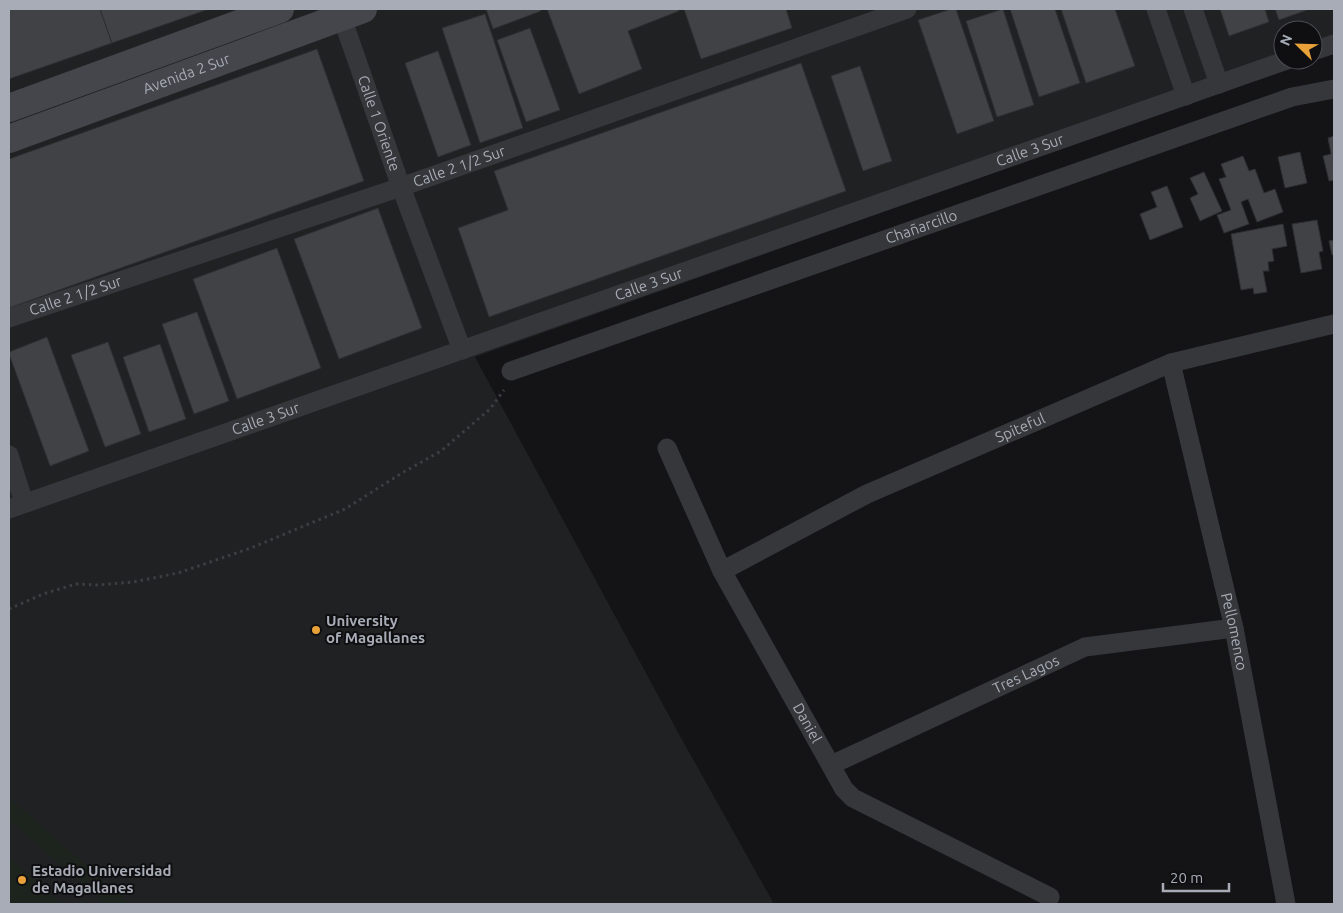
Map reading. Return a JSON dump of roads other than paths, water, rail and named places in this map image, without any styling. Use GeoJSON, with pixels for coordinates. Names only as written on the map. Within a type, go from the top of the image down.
{"type":"FeatureCollection","features":[{"type":"Feature","properties":{"kind":"street","name":"Avenida 2 Sur"},"geometry":{"type":"LineString","coordinates":[[9,108],[280,9]]}},
{"type":"Feature","properties":{"kind":"street","name":"Calle 2 1/2 Sur"},"geometry":{"type":"LineString","coordinates":[[9,318],[401,187],[907,9]]}},
{"type":"Feature","properties":{"kind":"street"},"geometry":{"type":"LineString","coordinates":[[1156,9],[1186,96]]}},
{"type":"Feature","properties":{"kind":"street"},"geometry":{"type":"LineString","coordinates":[[1193,9],[1219,84]]}},
{"type":"Feature","properties":{"kind":"street","name":"Avenida 2 Sur"},"geometry":{"type":"LineString","coordinates":[[9,139],[348,11]]}},
{"type":"Feature","properties":{"kind":"street","name":"Calle 1 Oriente"},"geometry":{"type":"LineString","coordinates":[[348,11],[401,187],[462,350]]}},
{"type":"Feature","properties":{"kind":"street","name":"Calle 3 Sur"},"geometry":{"type":"LineString","coordinates":[[16,506],[1273,65]]}},
{"type":"Feature","properties":{"kind":"street","name":"Chañarcillo"},"geometry":{"type":"LineString","coordinates":[[511,371],[1283,101],[1334,89]]}},
{"type":"Feature","properties":{"kind":"street","name":"Spiteful"},"geometry":{"type":"LineString","coordinates":[[722,571],[867,494],[1171,363],[1334,324]]}},
{"type":"Feature","properties":{"kind":"street","name":"Pellomenco"},"geometry":{"type":"LineString","coordinates":[[1171,363],[1234,628],[1286,904]]}},
{"type":"Feature","properties":{"kind":"street","name":"Daniel"},"geometry":{"type":"LineString","coordinates":[[667,448],[722,571],[844,789],[853,798],[1050,897]]}},
{"type":"Feature","properties":{"kind":"street"},"geometry":{"type":"LineString","coordinates":[[9,455],[16,506]]}},
{"type":"Feature","properties":{"kind":"street","name":"Tres Lagos"},"geometry":{"type":"LineString","coordinates":[[831,765],[1086,647],[1234,628]]}},
{"type":"Feature","properties":{"kind":"place","name":"University of Magallanes"},"geometry":{"type":"Point","coordinates":[316,630]}},
{"type":"Feature","properties":{"kind":"place","name":"Estadio Universidad de Magallanes"},"geometry":{"type":"Point","coordinates":[22,880]}}]}
